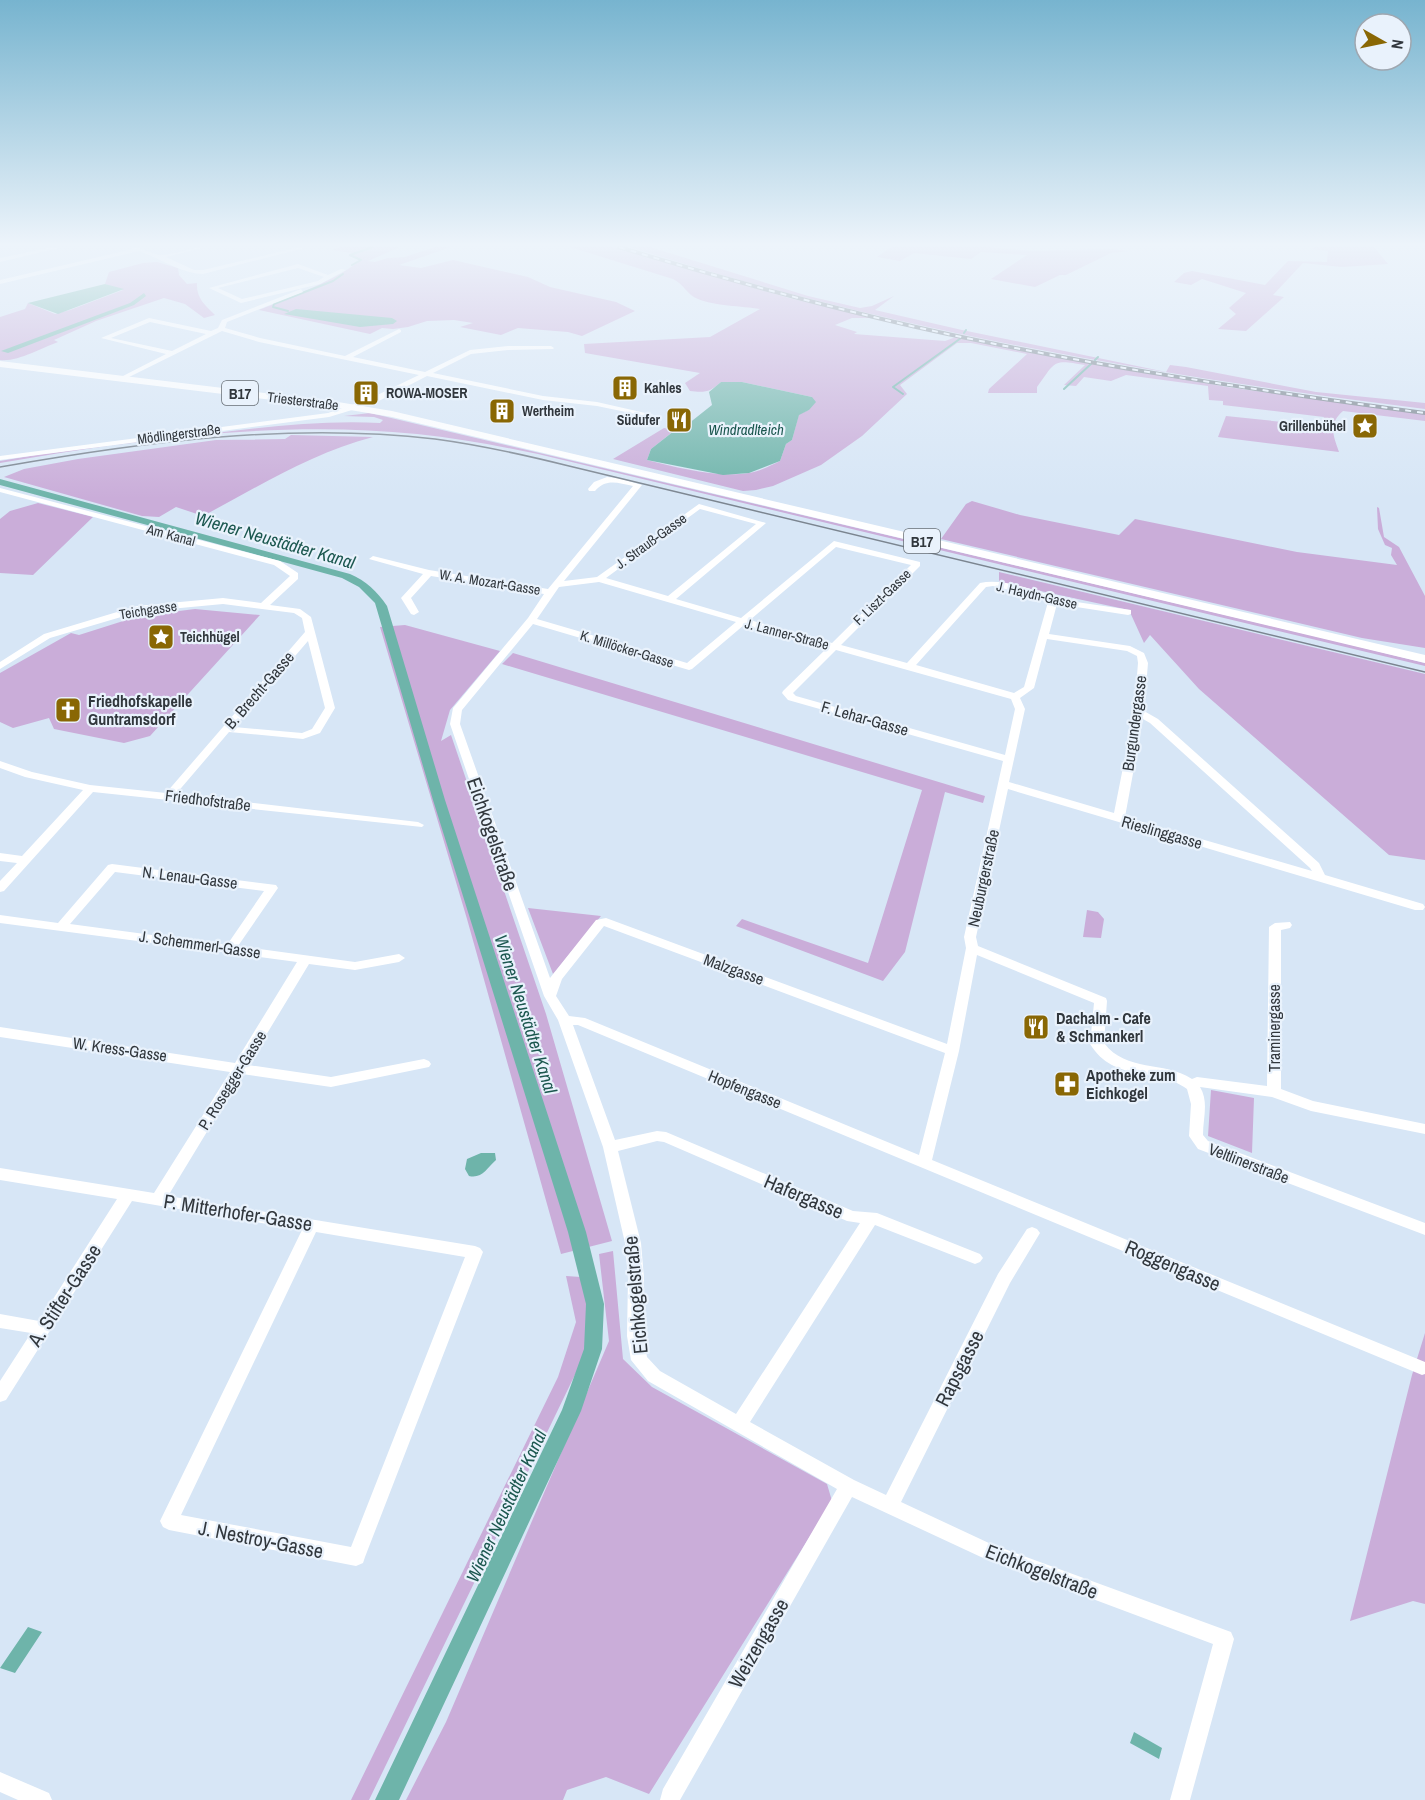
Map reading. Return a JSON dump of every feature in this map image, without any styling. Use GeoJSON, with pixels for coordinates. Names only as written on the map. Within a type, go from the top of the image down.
{"type":"FeatureCollection","features":[{"type":"Feature","properties":{"kind":"main road","name":"Triesterstraße"},"geometry":{"type":"LineString","coordinates":[[0,364],[356,408]]}},
{"type":"Feature","properties":{"kind":"main road","name":"B17"},"geometry":{"type":"LineString","coordinates":[[356,408],[425,421],[1425,659]]}},
{"type":"Feature","properties":{"kind":"street"},"geometry":{"type":"LineString","coordinates":[[122,331],[104,338],[171,353]]}},
{"type":"Feature","properties":{"kind":"street"},"geometry":{"type":"LineString","coordinates":[[201,331],[210,333]]}},
{"type":"Feature","properties":{"kind":"street"},"geometry":{"type":"LineString","coordinates":[[121,379],[216,331]]}},
{"type":"Feature","properties":{"kind":"street"},"geometry":{"type":"LineString","coordinates":[[228,331],[259,340],[543,398],[597,404],[650,415]]}},
{"type":"Feature","properties":{"kind":"street"},"geometry":{"type":"LineString","coordinates":[[346,358],[399,331]]}},
{"type":"Feature","properties":{"kind":"street","name":"Mödlingerstraße"},"geometry":{"type":"LineString","coordinates":[[0,458],[329,415],[356,408],[470,352],[551,348]]}},
{"type":"Feature","properties":{"kind":"street","name":"Eichkogelstraße"},"geometry":{"type":"LineString","coordinates":[[592,489],[597,481],[604,478],[638,485],[457,710],[455,724],[484,813],[550,996],[565,1020],[610,1147],[633,1243],[636,1278],[634,1336],[639,1360],[654,1376],[848,1486],[987,1551],[1224,1639],[1180,1800]]}},
{"type":"Feature","properties":{"kind":"street","name":"Am Kanal"},"geometry":{"type":"LineString","coordinates":[[0,490],[277,563],[294,573],[295,578],[262,607]]}},
{"type":"Feature","properties":{"kind":"street","name":"J. Strauß-Gasse"},"geometry":{"type":"LineString","coordinates":[[599,579],[699,506],[762,523],[669,600]]}},
{"type":"Feature","properties":{"kind":"street","name":"F. Liszt-Gasse"},"geometry":{"type":"LineString","coordinates":[[745,622],[834,544],[917,564],[832,646]]}},
{"type":"Feature","properties":{"kind":"street","name":"W. A. Mozart-Gasse"},"geometry":{"type":"LineString","coordinates":[[372,559],[429,573],[550,592]]}},
{"type":"Feature","properties":{"kind":"street","name":"W. A. Mozart-Gasse"},"geometry":{"type":"LineString","coordinates":[[414,612],[406,598],[429,573]]}},
{"type":"Feature","properties":{"kind":"street","name":"J. Lanner-Straße"},"geometry":{"type":"LineString","coordinates":[[558,584],[599,579],[745,622],[1006,693],[1015,698]]}},
{"type":"Feature","properties":{"kind":"street","name":"J. Haydn-Gasse"},"geometry":{"type":"LineString","coordinates":[[910,666],[983,585],[993,584],[1047,597],[1053,601],[1128,612]]}},
{"type":"Feature","properties":{"kind":"street","name":"Teichgasse"},"geometry":{"type":"LineString","coordinates":[[3,661],[48,636],[137,609],[223,601],[262,607]]}},
{"type":"Feature","properties":{"kind":"street"},"geometry":{"type":"LineString","coordinates":[[1015,698],[1029,688],[1053,601]]}},
{"type":"Feature","properties":{"kind":"street"},"geometry":{"type":"LineString","coordinates":[[226,729],[303,736],[316,731],[330,708],[306,617],[297,611],[262,607]]}},
{"type":"Feature","properties":{"kind":"street","name":"K. Millöcker-Gasse"},"geometry":{"type":"LineString","coordinates":[[531,620],[689,667],[745,622]]}},
{"type":"Feature","properties":{"kind":"street","name":"B. Brecht-Gasse"},"geometry":{"type":"LineString","coordinates":[[170,796],[310,632]]}},
{"type":"Feature","properties":{"kind":"street","name":"Burgundergasse"},"geometry":{"type":"LineString","coordinates":[[1043,636],[1130,649],[1141,655],[1143,663],[1139,712],[1119,819]]}},
{"type":"Feature","properties":{"kind":"street","name":"F. Lehar-Gasse"},"geometry":{"type":"LineString","coordinates":[[832,646],[787,693],[792,698],[1008,759]]}},
{"type":"Feature","properties":{"kind":"street","name":"Neuburgerstraße"},"geometry":{"type":"LineString","coordinates":[[924,1163],[952,1051],[972,948],[970,937],[1020,708],[1015,698]]}},
{"type":"Feature","properties":{"kind":"street"},"geometry":{"type":"LineString","coordinates":[[1139,712],[1154,721],[1315,866],[1321,879]]}},
{"type":"Feature","properties":{"kind":"street","name":"Friedhofstraße"},"geometry":{"type":"LineString","coordinates":[[0,764],[29,775],[90,788],[418,825]]}},
{"type":"Feature","properties":{"kind":"street","name":"Rieslinggasse"},"geometry":{"type":"LineString","coordinates":[[1003,784],[1419,907]]}},
{"type":"Feature","properties":{"kind":"street"},"geometry":{"type":"LineString","coordinates":[[0,888],[90,788]]}},
{"type":"Feature","properties":{"kind":"street"},"geometry":{"type":"LineString","coordinates":[[0,857],[25,860]]}},
{"type":"Feature","properties":{"kind":"street","name":"N. Lenau-Gasse"},"geometry":{"type":"LineString","coordinates":[[62,926],[112,868],[272,888],[231,948]]}},
{"type":"Feature","properties":{"kind":"street","name":"J. Schemmerl-Gasse"},"geometry":{"type":"LineString","coordinates":[[0,919],[355,966],[399,958]]}},
{"type":"Feature","properties":{"kind":"street","name":"Malzgasse"},"geometry":{"type":"LineString","coordinates":[[550,996],[556,978],[600,923],[606,922],[952,1051]]}},
{"type":"Feature","properties":{"kind":"street","name":"Traminergasse"},"geometry":{"type":"LineString","coordinates":[[1191,1084],[1197,1082],[1274,1092],[1275,927],[1286,925]]}},
{"type":"Feature","properties":{"kind":"street"},"geometry":{"type":"LineString","coordinates":[[972,948],[1101,1001],[1097,1044],[1105,1054],[1115,1062],[1180,1078],[1191,1084]]}},
{"type":"Feature","properties":{"kind":"street","name":"P. Rosegger-Gasse"},"geometry":{"type":"LineString","coordinates":[[158,1200],[305,960]]}},
{"type":"Feature","properties":{"kind":"street","name":"Hopfengasse"},"geometry":{"type":"LineString","coordinates":[[565,1020],[580,1021],[924,1163]]}},
{"type":"Feature","properties":{"kind":"street","name":"W. Kress-Gasse"},"geometry":{"type":"LineString","coordinates":[[0,1032],[240,1066],[331,1082],[424,1064]]}},
{"type":"Feature","properties":{"kind":"street","name":"Veltlinerstraße"},"geometry":{"type":"LineString","coordinates":[[1191,1084],[1197,1095],[1196,1136],[1203,1145],[1425,1229]]}},
{"type":"Feature","properties":{"kind":"street"},"geometry":{"type":"LineString","coordinates":[[1274,1092],[1311,1106],[1425,1129]]}},
{"type":"Feature","properties":{"kind":"street","name":"Hafergasse"},"geometry":{"type":"LineString","coordinates":[[610,1147],[662,1136],[852,1217],[872,1217]]}},
{"type":"Feature","properties":{"kind":"street","name":"Roggengasse"},"geometry":{"type":"LineString","coordinates":[[924,1163],[1422,1368]]}},
{"type":"Feature","properties":{"kind":"street","name":"P. Mitterhofer-Gasse"},"geometry":{"type":"LineString","coordinates":[[0,1174],[475,1252]]}},
{"type":"Feature","properties":{"kind":"street","name":"A. Stifter-Gasse"},"geometry":{"type":"LineString","coordinates":[[0,1395],[128,1195]]}},
{"type":"Feature","properties":{"kind":"street"},"geometry":{"type":"LineString","coordinates":[[740,1423],[872,1217],[975,1258]]}},
{"type":"Feature","properties":{"kind":"street","name":"J. Nestroy-Gasse"},"geometry":{"type":"LineString","coordinates":[[312,1224],[169,1521],[356,1557],[475,1252]]}},
{"type":"Feature","properties":{"kind":"street","name":"Rapsgasse"},"geometry":{"type":"LineString","coordinates":[[890,1505],[1004,1279],[1032,1233]]}},
{"type":"Feature","properties":{"kind":"street"},"geometry":{"type":"LineString","coordinates":[[0,1321],[42,1328]]}},
{"type":"Feature","properties":{"kind":"street","name":"Weizengasse"},"geometry":{"type":"LineString","coordinates":[[670,1800],[670,1796],[848,1486]]}},
{"type":"Feature","properties":{"kind":"street"},"geometry":{"type":"LineString","coordinates":[[0,1782],[42,1800]]}},
{"type":"Feature","properties":{"kind":"shaded area"},"geometry":{"type":"Polygon","coordinates":[[[0,331],[74,331],[54,340],[58,342],[29,354],[14,359],[0,360],[0,331]]]}},
{"type":"Feature","properties":{"kind":"shaded area"},"geometry":{"type":"Polygon","coordinates":[[[356,331],[376,331],[370,334],[356,331]]]}},
{"type":"Feature","properties":{"kind":"shaded area"},"geometry":{"type":"Polygon","coordinates":[[[480,331],[511,331],[501,335],[480,331]]]}},
{"type":"Feature","properties":{"kind":"shaded area"},"geometry":{"type":"Polygon","coordinates":[[[556,331],[593,331],[582,336],[556,331]]]}},
{"type":"Feature","properties":{"kind":"shaded area"},"geometry":{"type":"Polygon","coordinates":[[[721,331],[854,331],[857,332],[854,334],[945,341],[956,337],[1227,387],[1425,414],[1425,421],[1343,411],[1335,420],[1333,430],[1339,452],[1218,437],[1226,416],[1321,426],[1324,417],[1223,405],[1223,401],[1209,400],[1208,386],[1126,375],[1111,381],[1084,377],[1076,386],[1064,385],[1085,365],[1066,362],[1060,362],[1052,367],[1037,387],[1037,393],[988,393],[989,389],[1027,354],[971,343],[957,343],[900,385],[907,394],[862,436],[821,465],[773,486],[743,491],[613,459],[664,428],[675,430],[651,449],[647,460],[685,469],[724,474],[749,473],[780,461],[786,444],[792,440],[799,414],[809,410],[812,397],[742,382],[721,382],[707,391],[690,391],[685,383],[700,373],[585,353],[584,344],[710,337],[721,331]]]}},
{"type":"Feature","properties":{"kind":"shaded area"},"geometry":{"type":"Polygon","coordinates":[[[948,331],[967,331],[1162,371],[1123,365],[948,331]]]}},
{"type":"Feature","properties":{"kind":"shaded area"},"geometry":{"type":"Polygon","coordinates":[[[1170,365],[1316,392],[1425,403],[1425,409],[1166,372],[1170,365]]]}},
{"type":"Feature","properties":{"kind":"shaded area"},"geometry":{"type":"Polygon","coordinates":[[[370,413],[1340,642],[1425,663],[1425,666],[493,445],[432,436],[365,430],[313,429],[195,436],[294,425],[337,422],[380,423],[383,420],[374,417],[344,416],[370,413]]]}},
{"type":"Feature","properties":{"kind":"shaded area"},"geometry":{"type":"Polygon","coordinates":[[[291,435],[373,437],[307,461],[203,516],[176,507],[159,517],[142,516],[4,477],[24,469],[78,459],[216,440],[285,439],[291,435]]]}},
{"type":"Feature","properties":{"kind":"shaded area"},"geometry":{"type":"Polygon","coordinates":[[[107,446],[0,463],[0,461],[36,455],[107,446]]]}},
{"type":"Feature","properties":{"kind":"shaded area"},"geometry":{"type":"Polygon","coordinates":[[[972,501],[1020,515],[1119,535],[1135,519],[1297,552],[1397,565],[1391,555],[1392,548],[1385,545],[1378,529],[1377,507],[1384,537],[1399,547],[1425,596],[1425,648],[1362,638],[941,539],[966,504],[972,501]]]}},
{"type":"Feature","properties":{"kind":"shaded area"},"geometry":{"type":"Polygon","coordinates":[[[38,503],[93,517],[33,575],[0,573],[0,519],[10,511],[38,503]]]}},
{"type":"Feature","properties":{"kind":"shaded area"},"geometry":{"type":"Polygon","coordinates":[[[999,572],[1425,674],[1425,860],[1389,855],[1199,689],[1150,635],[1144,643],[1129,610],[999,582],[999,572]]]}},
{"type":"Feature","properties":{"kind":"shaded area"},"geometry":{"type":"Polygon","coordinates":[[[195,609],[260,615],[150,736],[124,743],[54,729],[49,718],[13,728],[0,722],[0,673],[71,633],[79,635],[139,616],[195,609]]]}},
{"type":"Feature","properties":{"kind":"shaded area"},"geometry":{"type":"Polygon","coordinates":[[[405,625],[500,651],[450,710],[441,741],[451,735],[546,1014],[612,1241],[561,1254],[467,919],[380,627],[405,625]]]}},
{"type":"Feature","properties":{"kind":"shaded area"},"geometry":{"type":"Polygon","coordinates":[[[513,653],[985,796],[983,803],[945,792],[905,952],[883,981],[736,926],[742,919],[868,963],[922,790],[502,664],[513,653]]]}},
{"type":"Feature","properties":{"kind":"shaded area"},"geometry":{"type":"Polygon","coordinates":[[[528,908],[601,916],[553,974],[528,908]]]}},
{"type":"Feature","properties":{"kind":"shaded area"},"geometry":{"type":"Polygon","coordinates":[[[1087,910],[1098,912],[1104,919],[1101,938],[1083,937],[1087,910]]]}},
{"type":"Feature","properties":{"kind":"shaded area"},"geometry":{"type":"Polygon","coordinates":[[[1211,1090],[1254,1098],[1252,1153],[1208,1136],[1211,1090]]]}},
{"type":"Feature","properties":{"kind":"shaded area"},"geometry":{"type":"Polygon","coordinates":[[[613,1251],[623,1359],[652,1387],[827,1484],[832,1501],[649,1794],[606,1777],[567,1790],[563,1800],[406,1800],[446,1722],[609,1341],[599,1254],[613,1251]]]}},
{"type":"Feature","properties":{"kind":"shaded area"},"geometry":{"type":"Polygon","coordinates":[[[566,1276],[581,1277],[588,1309],[585,1354],[369,1800],[351,1800],[558,1377],[576,1322],[566,1276]]]}},
{"type":"Feature","properties":{"kind":"shaded area"},"geometry":{"type":"Polygon","coordinates":[[[1425,1333],[1425,1604],[1413,1601],[1350,1621],[1412,1375],[1425,1333]]]}},
{"type":"Feature","properties":{"kind":"water","name":"Windradlteich"},"geometry":{"type":"Polygon","coordinates":[[[721,382],[742,382],[812,397],[816,402],[809,410],[799,415],[792,440],[786,444],[780,461],[749,473],[723,475],[647,460],[651,449],[712,405],[709,392],[721,382]]]}},
{"type":"Feature","properties":{"kind":"water"},"geometry":{"type":"Polygon","coordinates":[[[481,1153],[495,1153],[496,1160],[481,1174],[474,1177],[469,1176],[465,1169],[467,1159],[481,1153]]]}},
{"type":"Feature","properties":{"kind":"water"},"geometry":{"type":"Polygon","coordinates":[[[28,1627],[42,1632],[15,1673],[0,1668],[28,1627]]]}},
{"type":"Feature","properties":{"kind":"water"},"geometry":{"type":"Polygon","coordinates":[[[1134,1732],[1162,1748],[1159,1759],[1130,1743],[1134,1732]]]}},
{"type":"Feature","properties":{"kind":"waterway"},"geometry":{"type":"LineString","coordinates":[[5,351],[59,331]]}},
{"type":"Feature","properties":{"kind":"waterway"},"geometry":{"type":"LineString","coordinates":[[903,394],[893,387],[961,338]]}},
{"type":"Feature","properties":{"kind":"waterway"},"geometry":{"type":"LineString","coordinates":[[1095,360],[1098,357]]}},
{"type":"Feature","properties":{"kind":"waterway"},"geometry":{"type":"LineString","coordinates":[[1064,389],[1092,363]]}},
{"type":"Feature","properties":{"kind":"waterway","name":"Wiener Neustädter Kanal"},"geometry":{"type":"LineString","coordinates":[[0,482],[346,576],[371,592],[382,606],[439,800],[577,1232],[595,1304],[593,1349],[571,1411],[387,1800]]}},
{"type":"Feature","properties":{"kind":"tram line"},"geometry":{"type":"LineString","coordinates":[[0,467],[108,450],[217,437],[326,433],[381,434],[435,439],[536,458],[1425,672]]}},
{"type":"Feature","properties":{"kind":"railway"},"geometry":{"type":"LineString","coordinates":[[934,331],[1170,376],[1425,413]]}},
{"type":"Feature","properties":{"kind":"place","name":"Kahles"},"geometry":{"type":"Point","coordinates":[625,388]}},
{"type":"Feature","properties":{"kind":"place","name":"ROWA-MOSER"},"geometry":{"type":"Point","coordinates":[366,393]}},
{"type":"Feature","properties":{"kind":"place","name":"Wertheim"},"geometry":{"type":"Point","coordinates":[502,411]}},
{"type":"Feature","properties":{"kind":"place","name":"Südufer"},"geometry":{"type":"Point","coordinates":[679,420]}},
{"type":"Feature","properties":{"kind":"place","name":"Grillenbühel"},"geometry":{"type":"Point","coordinates":[1365,426]}},
{"type":"Feature","properties":{"kind":"place","name":"Teichhügel"},"geometry":{"type":"Point","coordinates":[161,637]}},
{"type":"Feature","properties":{"kind":"place","name":"Friedhofskapelle Guntramsdorf"},"geometry":{"type":"Point","coordinates":[68,710]}},
{"type":"Feature","properties":{"kind":"place","name":"Dachalm - Cafe & Schmankerl"},"geometry":{"type":"Point","coordinates":[1036,1027]}},
{"type":"Feature","properties":{"kind":"place","name":"Apotheke zum Eichkogel"},"geometry":{"type":"Point","coordinates":[1067,1084]}}]}
